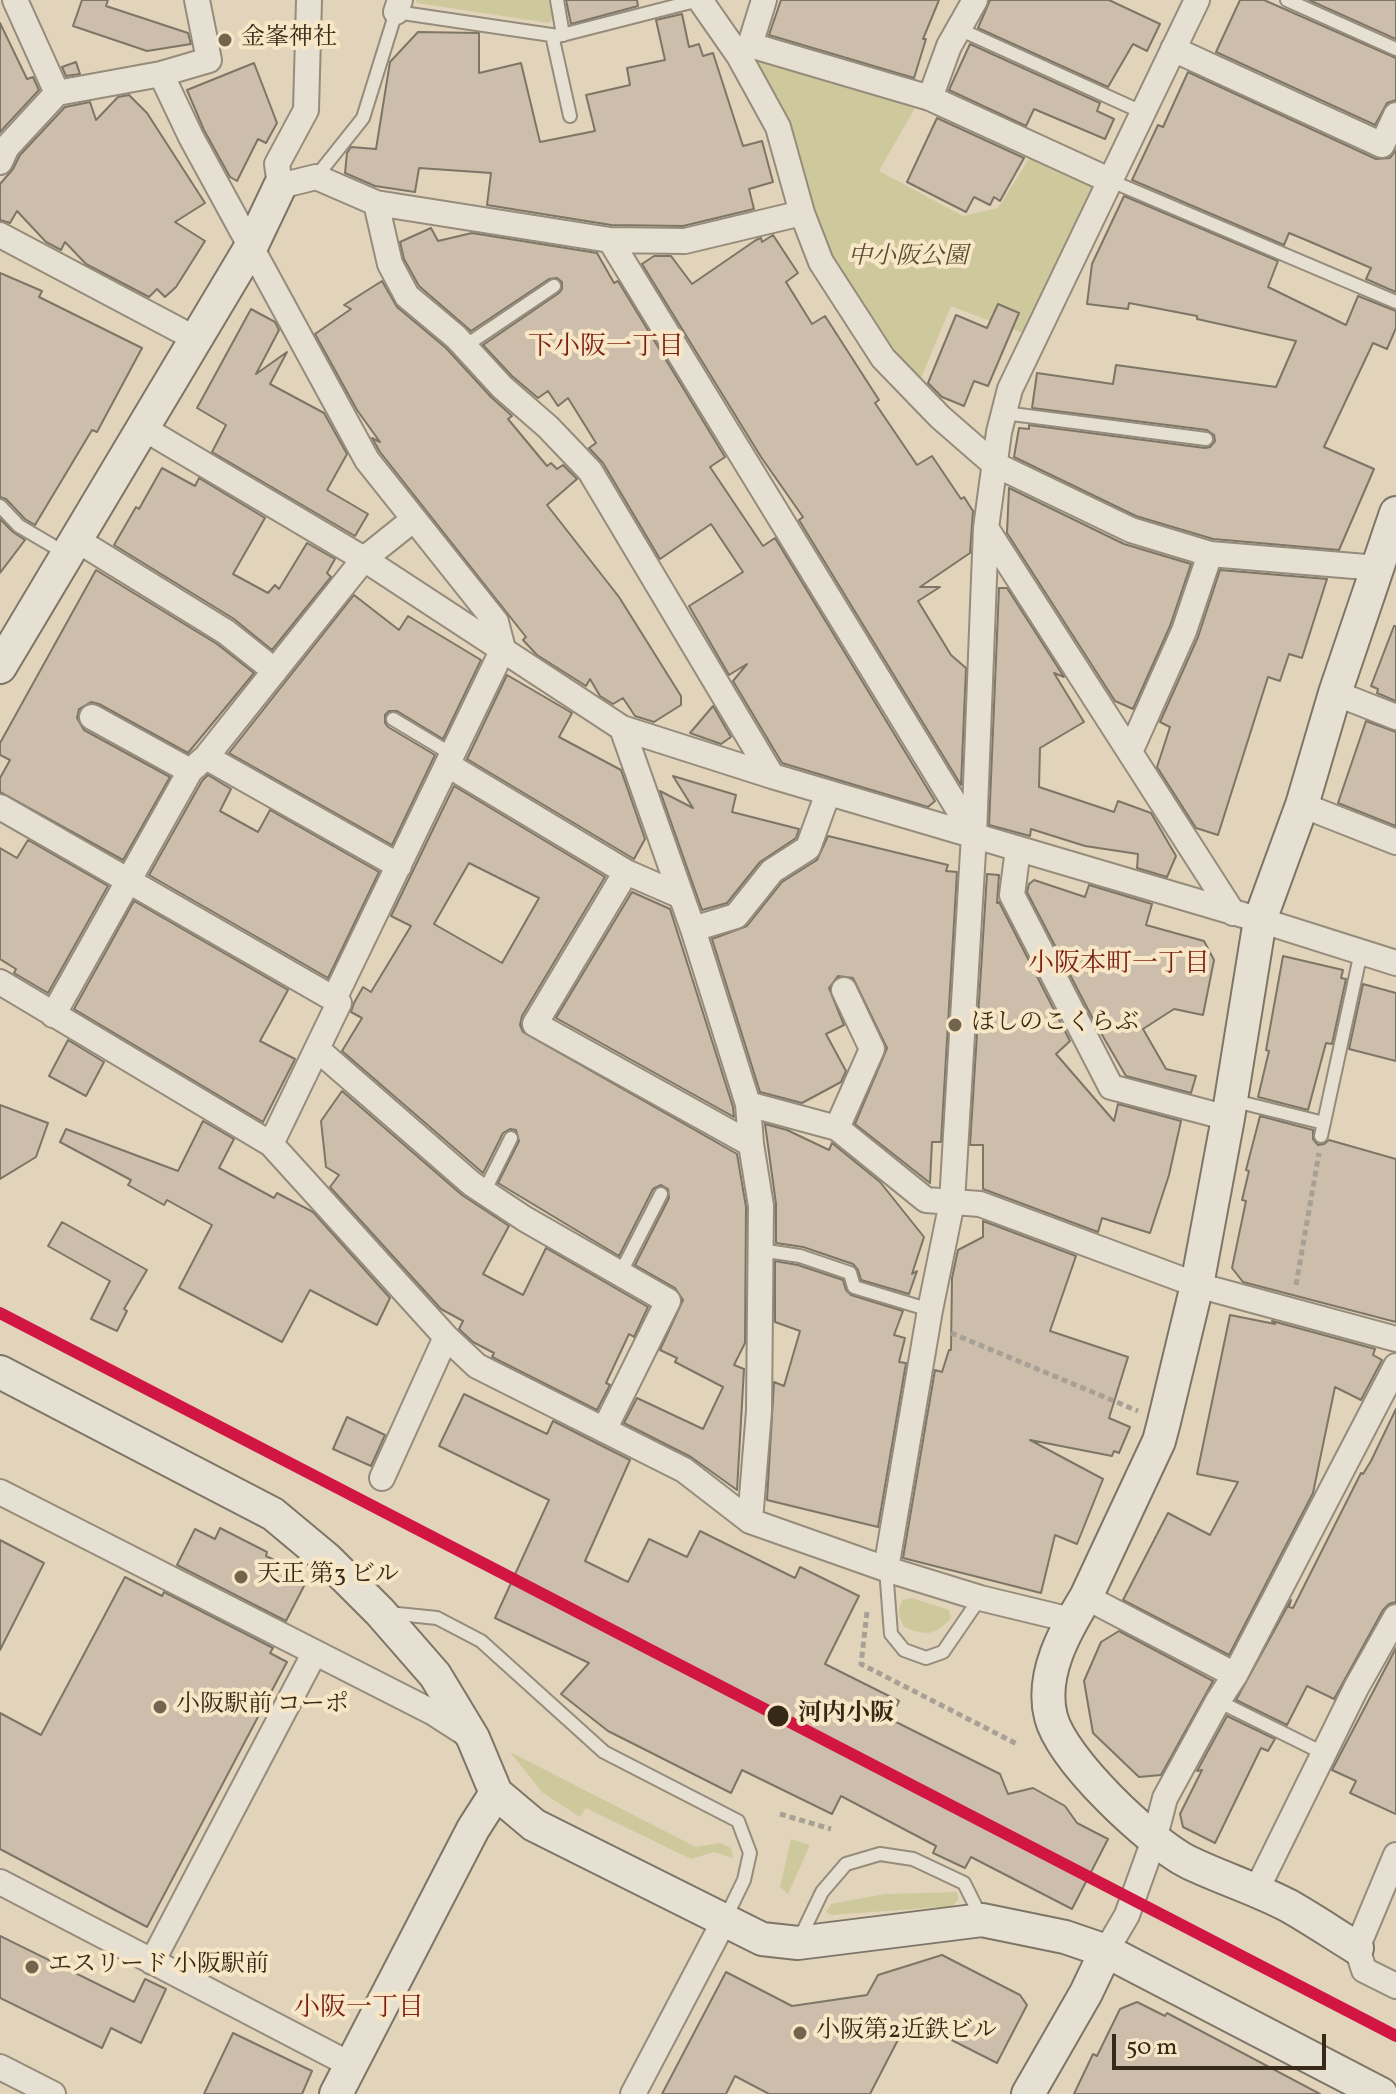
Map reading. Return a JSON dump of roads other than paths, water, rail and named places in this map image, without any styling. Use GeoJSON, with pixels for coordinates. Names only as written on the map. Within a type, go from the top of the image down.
{"type":"FeatureCollection","features":[{"type":"Feature","properties":{"kind":"street"},"geometry":{"type":"LineString","coordinates":[[15,0],[57,93]]}},
{"type":"Feature","properties":{"kind":"street"},"geometry":{"type":"LineString","coordinates":[[0,162],[7,147],[57,93],[161,74],[209,60],[197,0]]}},
{"type":"Feature","properties":{"kind":"street"},"geometry":{"type":"LineString","coordinates":[[3,655],[72,547],[252,245],[280,186],[277,164],[306,110],[309,0]]}},
{"type":"Feature","properties":{"kind":"street"},"geometry":{"type":"LineString","coordinates":[[699,0],[744,51],[778,127],[802,213],[821,262],[883,358],[940,417],[994,464],[1131,530],[1210,554],[1378,568]]}},
{"type":"Feature","properties":{"kind":"street"},"geometry":{"type":"LineString","coordinates":[[744,51],[764,0]]}},
{"type":"Feature","properties":{"kind":"street"},"geometry":{"type":"LineString","coordinates":[[930,98],[949,46],[975,0]]}},
{"type":"Feature","properties":{"kind":"street"},"geometry":{"type":"LineString","coordinates":[[886,1569],[929,1316],[952,1202],[974,835],[986,528],[994,464],[1010,389],[1144,113],[1173,49],[1187,3]]}},
{"type":"Feature","properties":{"kind":"street"},"geometry":{"type":"LineString","coordinates":[[1173,49],[1382,145],[1396,115]]}},
{"type":"Feature","properties":{"kind":"street"},"geometry":{"type":"LineString","coordinates":[[744,51],[930,98],[1111,181]]}},
{"type":"Feature","properties":{"kind":"street"},"geometry":{"type":"LineString","coordinates":[[161,74],[191,137],[367,460],[496,622],[503,649],[334,999]]}},
{"type":"Feature","properties":{"kind":"street"},"geometry":{"type":"LineString","coordinates":[[280,186],[316,177],[376,203],[610,240],[685,241],[802,213]]}},
{"type":"Feature","properties":{"kind":"street"},"geometry":{"type":"LineString","coordinates":[[376,203],[390,264],[407,296],[465,346],[502,387],[548,427],[590,471],[772,776]]}},
{"type":"Feature","properties":{"kind":"street"},"geometry":{"type":"LineString","coordinates":[[0,235],[196,339]]}},
{"type":"Feature","properties":{"kind":"street"},"geometry":{"type":"LineString","coordinates":[[610,240],[974,835]]}},
{"type":"Feature","properties":{"kind":"street"},"geometry":{"type":"LineString","coordinates":[[143,428],[364,559],[622,728],[1396,963]]}},
{"type":"Feature","properties":{"kind":"street"},"geometry":{"type":"LineString","coordinates":[[1357,1948],[1288,1906],[1187,1861],[1154,1840],[1081,1769],[1051,1719],[1050,1672],[1159,1441],[1197,1285],[1230,1109],[1247,916],[1302,805],[1335,693],[1396,513]]}},
{"type":"Feature","properties":{"kind":"street"},"geometry":{"type":"LineString","coordinates":[[53,1015],[198,764],[364,559],[414,519]]}},
{"type":"Feature","properties":{"kind":"street"},"geometry":{"type":"LineString","coordinates":[[986,528],[1130,752],[1247,916]]}},
{"type":"Feature","properties":{"kind":"street"},"geometry":{"type":"LineString","coordinates":[[72,547],[226,632],[275,671]]}},
{"type":"Feature","properties":{"kind":"street"},"geometry":{"type":"LineString","coordinates":[[1130,752],[1184,631],[1210,554]]}},
{"type":"Feature","properties":{"kind":"street"},"geometry":{"type":"LineString","coordinates":[[1335,693],[1396,717]]}},
{"type":"Feature","properties":{"kind":"street"},"geometry":{"type":"LineString","coordinates":[[92,717],[198,764],[399,866]]}},
{"type":"Feature","properties":{"kind":"street"},"geometry":{"type":"LineString","coordinates":[[622,728],[693,929],[748,1104],[761,1206],[759,1411],[750,1521]]}},
{"type":"Feature","properties":{"kind":"street"},"geometry":{"type":"LineString","coordinates":[[451,760],[626,872],[681,896]]}},
{"type":"Feature","properties":{"kind":"street"},"geometry":{"type":"LineString","coordinates":[[693,929],[736,916],[772,871],[808,848],[828,793]]}},
{"type":"Feature","properties":{"kind":"street"},"geometry":{"type":"LineString","coordinates":[[1302,805],[1396,842]]}},
{"type":"Feature","properties":{"kind":"street"},"geometry":{"type":"LineString","coordinates":[[0,807],[339,1003],[271,1144]]}},
{"type":"Feature","properties":{"kind":"street"},"geometry":{"type":"LineString","coordinates":[[1018,849],[1012,895],[1111,1087],[1230,1109]]}},
{"type":"Feature","properties":{"kind":"street"},"geometry":{"type":"LineString","coordinates":[[626,872],[535,1024],[751,1144]]}},
{"type":"Feature","properties":{"kind":"street"},"geometry":{"type":"LineString","coordinates":[[0,982],[271,1144],[446,1337],[477,1366],[684,1470],[750,1521],[980,1598],[1079,1608],[1235,1675]]}},
{"type":"Feature","properties":{"kind":"street"},"geometry":{"type":"LineString","coordinates":[[837,1128],[872,1049],[844,990]]}},
{"type":"Feature","properties":{"kind":"street"},"geometry":{"type":"LineString","coordinates":[[317,1049],[484,1192],[668,1301],[604,1430]]}},
{"type":"Feature","properties":{"kind":"street"},"geometry":{"type":"LineString","coordinates":[[748,1104],[837,1128],[926,1200],[980,1204],[1197,1285],[1396,1339]]}},
{"type":"Feature","properties":{"kind":"street"},"geometry":{"type":"LineString","coordinates":[[382,1478],[446,1337]]}},
{"type":"Feature","properties":{"kind":"street"},"geometry":{"type":"LineString","coordinates":[[1028,2094],[1127,1915],[1154,1840],[1165,1798],[1235,1675],[1396,1366]]}},
{"type":"Feature","properties":{"kind":"street"},"geometry":{"type":"LineString","coordinates":[[0,1372],[273,1514],[318,1550],[380,1612],[435,1675],[473,1738],[496,1793],[534,1825],[762,1939],[798,1943],[982,1920],[1065,1937],[1106,1951],[1381,2094]]}},
{"type":"Feature","properties":{"kind":"street"},"geometry":{"type":"LineString","coordinates":[[0,1492],[432,1712],[473,1738]]}},
{"type":"Feature","properties":{"kind":"street"},"geometry":{"type":"LineString","coordinates":[[1256,1891],[1356,1688],[1396,1617]]}},
{"type":"Feature","properties":{"kind":"street"},"geometry":{"type":"LineString","coordinates":[[152,1962],[314,1654]]}},
{"type":"Feature","properties":{"kind":"street"},"geometry":{"type":"LineString","coordinates":[[336,2094],[473,1829],[496,1793]]}},
{"type":"Feature","properties":{"kind":"street"},"geometry":{"type":"LineString","coordinates":[[1396,1855],[1357,1948],[1364,1970],[1396,1986]]}},
{"type":"Feature","properties":{"kind":"street"},"geometry":{"type":"LineString","coordinates":[[0,1882],[351,2065]]}},
{"type":"Feature","properties":{"kind":"street"},"geometry":{"type":"LineString","coordinates":[[633,2094],[724,1921]]}},
{"type":"Feature","properties":{"kind":"street"},"geometry":{"type":"LineString","coordinates":[[0,2067],[53,2094]]}},
{"type":"Feature","properties":{"kind":"lane"},"geometry":{"type":"LineString","coordinates":[[557,0],[558,35],[570,116]]}},
{"type":"Feature","properties":{"kind":"lane"},"geometry":{"type":"LineString","coordinates":[[316,177],[363,118],[398,6],[558,35],[699,0]]}},
{"type":"Feature","properties":{"kind":"lane"},"geometry":{"type":"LineString","coordinates":[[1287,0],[1396,49]]}},
{"type":"Feature","properties":{"kind":"lane"},"geometry":{"type":"LineString","coordinates":[[959,29],[1144,113]]}},
{"type":"Feature","properties":{"kind":"lane"},"geometry":{"type":"LineString","coordinates":[[1111,181],[1396,302]]}},
{"type":"Feature","properties":{"kind":"lane"},"geometry":{"type":"LineString","coordinates":[[465,346],[554,286]]}},
{"type":"Feature","properties":{"kind":"lane"},"geometry":{"type":"LineString","coordinates":[[1004,413],[1206,439]]}},
{"type":"Feature","properties":{"kind":"lane"},"geometry":{"type":"LineString","coordinates":[[0,506],[19,526],[72,547]]}},
{"type":"Feature","properties":{"kind":"lane"},"geometry":{"type":"LineString","coordinates":[[393,719],[451,760]]}},
{"type":"Feature","properties":{"kind":"lane"},"geometry":{"type":"LineString","coordinates":[[1321,1136],[1361,952]]}},
{"type":"Feature","properties":{"kind":"lane"},"geometry":{"type":"LineString","coordinates":[[1230,1109],[1324,1123]]}},
{"type":"Feature","properties":{"kind":"lane"},"geometry":{"type":"LineString","coordinates":[[484,1192],[511,1138]]}},
{"type":"Feature","properties":{"kind":"lane"},"geometry":{"type":"LineString","coordinates":[[620,1274],[661,1194]]}},
{"type":"Feature","properties":{"kind":"lane"},"geometry":{"type":"LineString","coordinates":[[760,1250],[813,1260],[850,1273],[854,1287],[929,1316]]}},
{"type":"Feature","properties":{"kind":"lane"},"geometry":{"type":"LineString","coordinates":[[886,1569],[891,1634],[904,1650],[926,1658],[943,1652],[980,1598]]}},
{"type":"Feature","properties":{"kind":"lane"},"geometry":{"type":"LineString","coordinates":[[380,1612],[437,1618],[481,1641],[604,1752],[738,1821],[750,1853],[744,1880],[724,1921]]}},
{"type":"Feature","properties":{"kind":"lane"},"geometry":{"type":"LineString","coordinates":[[1218,1701],[1325,1754]]}},
{"type":"Feature","properties":{"kind":"lane"},"geometry":{"type":"LineString","coordinates":[[798,1943],[822,1892],[846,1864],[880,1854],[913,1859],[964,1883],[982,1920]]}},
{"type":"Feature","properties":{"kind":"place","name":"金峯神社"},"geometry":{"type":"Point","coordinates":[225,40]}},
{"type":"Feature","properties":{"kind":"place","name":"ほしのこくらぶ"},"geometry":{"type":"Point","coordinates":[955,1025]}},
{"type":"Feature","properties":{"kind":"place","name":"天正 第3 ビル"},"geometry":{"type":"Point","coordinates":[241,1577]}},
{"type":"Feature","properties":{"kind":"place","name":"小阪駅前 コーポ"},"geometry":{"type":"Point","coordinates":[160,1707]}},
{"type":"Feature","properties":{"kind":"place","name":"河内小阪"},"geometry":{"type":"Point","coordinates":[778,1716]}},
{"type":"Feature","properties":{"kind":"place","name":"エスリード 小阪駅前"},"geometry":{"type":"Point","coordinates":[32,1967]}},
{"type":"Feature","properties":{"kind":"place","name":"小阪第2近鉄ビル"},"geometry":{"type":"Point","coordinates":[800,2033]}},
{"type":"Feature","properties":{"kind":"district","name":"下小阪一丁目"},"geometry":{"type":"Point","coordinates":[606,349]}},
{"type":"Feature","properties":{"kind":"district","name":"小阪本町一丁目"},"geometry":{"type":"Point","coordinates":[1119,966]}},
{"type":"Feature","properties":{"kind":"district","name":"小阪一丁目"},"geometry":{"type":"Point","coordinates":[359,2010]}},
{"type":"Feature","properties":{"kind":"park label","name":"中小阪公園"},"geometry":{"type":"Point","coordinates":[908,259]}}]}
